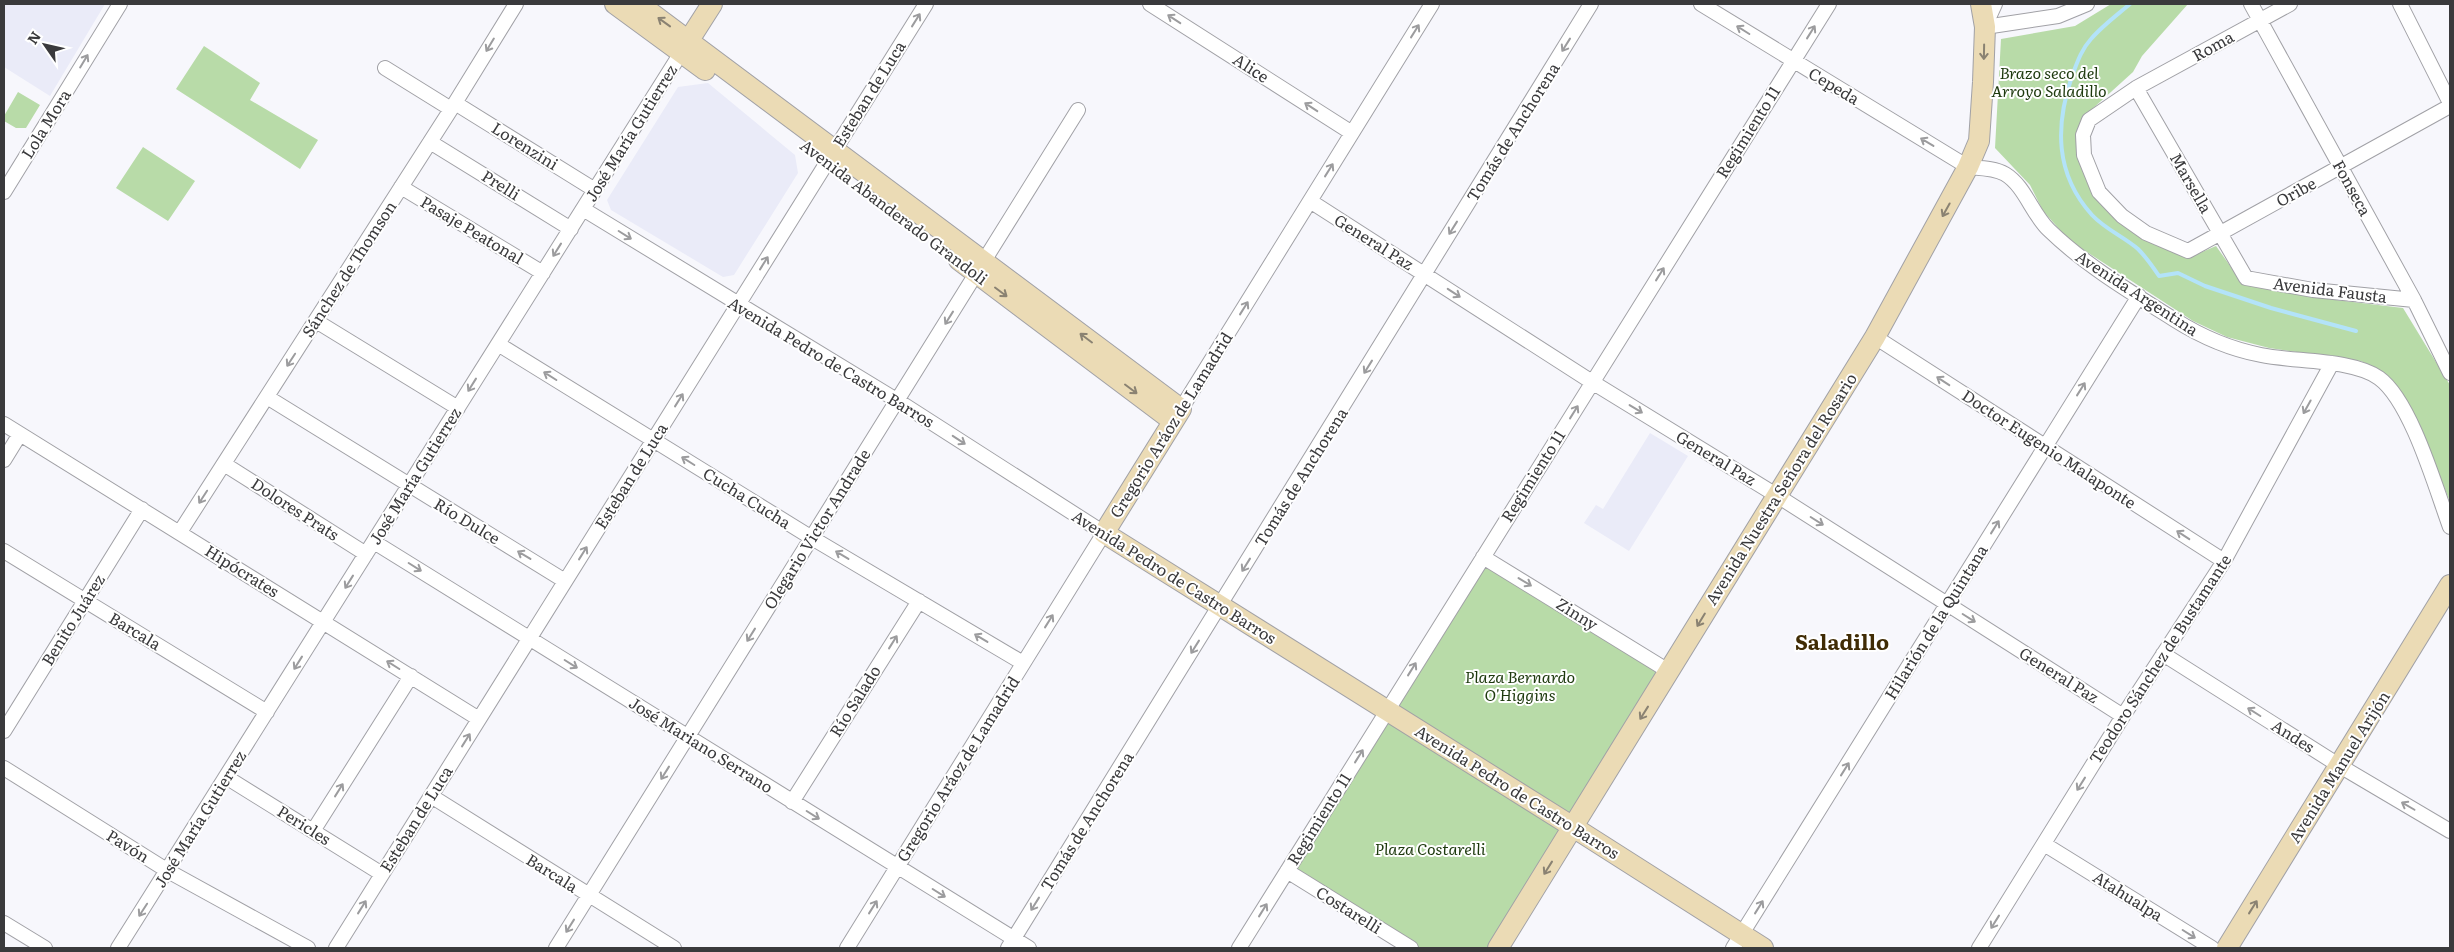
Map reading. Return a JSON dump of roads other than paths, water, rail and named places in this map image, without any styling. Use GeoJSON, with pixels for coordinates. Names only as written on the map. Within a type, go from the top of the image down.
{"type":"FeatureCollection","features":[{"type":"Feature","properties":{"kind":"street","name":"Lola Mora"},"geometry":{"type":"LineString","coordinates":[[4,192],[120,4]]}},
{"type":"Feature","properties":{"kind":"street","name":"Sánchez de Thomson"},"geometry":{"type":"LineString","coordinates":[[180,532],[453,106],[516,4]]}},
{"type":"Feature","properties":{"kind":"street","name":"Avenida Abanderado Grandoli"},"geometry":{"type":"LineString","coordinates":[[615,4],[686,47]]}},
{"type":"Feature","properties":{"kind":"street","name":"Avenida Abanderado Grandoli"},"geometry":{"type":"LineString","coordinates":[[639,4],[686,47],[830,157],[1177,415]]}},
{"type":"Feature","properties":{"kind":"street","name":"José María Gutierrez"},"geometry":{"type":"LineString","coordinates":[[118,948],[712,4]]}},
{"type":"Feature","properties":{"kind":"street","name":"Esteban de Luca"},"geometry":{"type":"LineString","coordinates":[[336,948],[926,4]]}},
{"type":"Feature","properties":{"kind":"street","name":"Alice"},"geometry":{"type":"LineString","coordinates":[[1150,4],[1352,133]]}},
{"type":"Feature","properties":{"kind":"street","name":"Gregorio Aráoz de Lamadrid"},"geometry":{"type":"LineString","coordinates":[[847,948],[1432,4]]}},
{"type":"Feature","properties":{"kind":"street","name":"Tomás de Anchorena"},"geometry":{"type":"LineString","coordinates":[[1011,944],[1592,4]]}},
{"type":"Feature","properties":{"kind":"street","name":"Cepeda"},"geometry":{"type":"LineString","coordinates":[[1701,4],[1968,167]]}},
{"type":"Feature","properties":{"kind":"street","name":"Regimiento 11"},"geometry":{"type":"LineString","coordinates":[[1239,948],[1829,4]]}},
{"type":"Feature","properties":{"kind":"street","name":"Avenida Nuestra Señora del Rosario"},"geometry":{"type":"LineString","coordinates":[[1498,948],[1875,337],[1968,167],[1979,141],[1985,27],[1981,4]]}},
{"type":"Feature","properties":{"kind":"street"},"geometry":{"type":"LineString","coordinates":[[1985,27],[1995,4]]}},
{"type":"Feature","properties":{"kind":"street"},"geometry":{"type":"LineString","coordinates":[[1985,27],[2058,16],[2087,4]]}},
{"type":"Feature","properties":{"kind":"street","name":"Fonseca"},"geometry":{"type":"LineString","coordinates":[[2251,4],[2414,300],[2450,373]]}},
{"type":"Feature","properties":{"kind":"street","name":"Roma"},"geometry":{"type":"LineString","coordinates":[[2136,88],[2290,4]]}},
{"type":"Feature","properties":{"kind":"street"},"geometry":{"type":"LineString","coordinates":[[2400,4],[2450,105]]}},
{"type":"Feature","properties":{"kind":"street","name":"Lorenzini"},"geometry":{"type":"LineString","coordinates":[[386,68],[595,190]]}},
{"type":"Feature","properties":{"kind":"street"},"geometry":{"type":"LineString","coordinates":[[2136,88],[2089,120],[2083,135],[2084,155],[2099,192],[2122,216],[2146,233],[2188,251],[2220,234]]}},
{"type":"Feature","properties":{"kind":"street","name":"Marsella"},"geometry":{"type":"LineString","coordinates":[[2136,88],[2246,278]]}},
{"type":"Feature","properties":{"kind":"street","name":"Oribe"},"geometry":{"type":"LineString","coordinates":[[2220,234],[2341,168],[2450,105]]}},
{"type":"Feature","properties":{"kind":"street","name":"Olegario Victor Andrade"},"geometry":{"type":"LineString","coordinates":[[556,948],[1078,110]]}},
{"type":"Feature","properties":{"kind":"street","name":"Prelli"},"geometry":{"type":"LineString","coordinates":[[430,142],[571,229]]}},
{"type":"Feature","properties":{"kind":"street","name":"Avenida Argentina"},"geometry":{"type":"LineString","coordinates":[[1968,167],[2004,173],[2015,182],[2044,226],[2066,246],[2203,337],[2262,356],[2364,369],[2380,379],[2391,391],[2414,431],[2450,527]]}},
{"type":"Feature","properties":{"kind":"street","name":"Pasaje Peatonal"},"geometry":{"type":"LineString","coordinates":[[401,187],[543,273]]}},
{"type":"Feature","properties":{"kind":"street","name":"General Paz"},"geometry":{"type":"LineString","coordinates":[[1310,201],[1592,382],[1776,495],[2123,716]]}},
{"type":"Feature","properties":{"kind":"street","name":"Avenida Pedro de Castro Barros"},"geometry":{"type":"LineString","coordinates":[[583,209],[898,401],[1386,711],[1574,826],[1737,942],[1763,948]]}},
{"type":"Feature","properties":{"kind":"street","name":"Avenida Fausta"},"geometry":{"type":"LineString","coordinates":[[2246,278],[2313,290],[2414,300]]}},
{"type":"Feature","properties":{"kind":"street","name":"Hilarión de la Quintana"},"geometry":{"type":"LineString","coordinates":[[1737,942],[2139,296]]}},
{"type":"Feature","properties":{"kind":"street"},"geometry":{"type":"LineString","coordinates":[[316,321],[458,408]]}},
{"type":"Feature","properties":{"kind":"street","name":"Doctor Eugenio Malaponte"},"geometry":{"type":"LineString","coordinates":[[1875,337],[2224,561]]}},
{"type":"Feature","properties":{"kind":"street","name":"Cucha Cucha"},"geometry":{"type":"LineString","coordinates":[[498,344],[812,538],[1024,663]]}},
{"type":"Feature","properties":{"kind":"street","name":"Teodoro Sánchez de Bustamante"},"geometry":{"type":"LineString","coordinates":[[1979,948],[2123,716],[2224,561],[2331,365]]}},
{"type":"Feature","properties":{"kind":"street","name":"Río Dulce"},"geometry":{"type":"LineString","coordinates":[[267,397],[566,581]]}},
{"type":"Feature","properties":{"kind":"street","name":"Hipócrates"},"geometry":{"type":"LineString","coordinates":[[4,424],[479,719]]}},
{"type":"Feature","properties":{"kind":"street"},"geometry":{"type":"LineString","coordinates":[[4,460],[20,434]]}},
{"type":"Feature","properties":{"kind":"street","name":"Dolores Prats"},"geometry":{"type":"LineString","coordinates":[[224,464],[366,554]]}},
{"type":"Feature","properties":{"kind":"street","name":"Benito Juárez"},"geometry":{"type":"LineString","coordinates":[[4,730],[142,509]]}},
{"type":"Feature","properties":{"kind":"street","name":"José Mariano Serrano"},"geometry":{"type":"LineString","coordinates":[[374,542],[897,867],[1011,944],[1028,948]]}},
{"type":"Feature","properties":{"kind":"street","name":"Barcala"},"geometry":{"type":"LineString","coordinates":[[4,550],[267,712]]}},
{"type":"Feature","properties":{"kind":"street","name":"Zinny"},"geometry":{"type":"LineString","coordinates":[[1483,557],[1670,672]]}},
{"type":"Feature","properties":{"kind":"street","name":"Avenida Manuel Arijón"},"geometry":{"type":"LineString","coordinates":[[2227,948],[2450,585]]}},
{"type":"Feature","properties":{"kind":"street","name":"Río Salado"},"geometry":{"type":"LineString","coordinates":[[792,802],[919,601]]}},
{"type":"Feature","properties":{"kind":"street","name":"Andes"},"geometry":{"type":"LineString","coordinates":[[2163,654],[2340,766],[2450,831]]}},
{"type":"Feature","properties":{"kind":"street"},"geometry":{"type":"LineString","coordinates":[[313,831],[411,676]]}},
{"type":"Feature","properties":{"kind":"street","name":"Pavón"},"geometry":{"type":"LineString","coordinates":[[4,768],[168,871],[308,948]]}},
{"type":"Feature","properties":{"kind":"street","name":"Pericles"},"geometry":{"type":"LineString","coordinates":[[226,777],[382,874]]}},
{"type":"Feature","properties":{"kind":"street","name":"Barcala"},"geometry":{"type":"LineString","coordinates":[[431,796],[674,948]]}},
{"type":"Feature","properties":{"kind":"street","name":"Atahualpa"},"geometry":{"type":"LineString","coordinates":[[2044,844],[2212,948]]}},
{"type":"Feature","properties":{"kind":"street","name":"Costarelli"},"geometry":{"type":"LineString","coordinates":[[1287,872],[1411,948]]}},
{"type":"Feature","properties":{"kind":"street"},"geometry":{"type":"LineString","coordinates":[[4,923],[45,948]]}},
{"type":"Feature","properties":{"kind":"waterway"},"geometry":{"type":"LineString","coordinates":[[2130,4],[2095,34],[2088,43],[2078,61],[2066,95],[2061,131],[2062,149],[2071,183],[2080,199],[2097,220],[2138,249],[2159,276],[2178,273],[2205,286],[2271,308],[2356,331]]}},
{"type":"Feature","properties":{"kind":"district","name":"Saladillo"},"geometry":{"type":"Point","coordinates":[1842,643]}},
{"type":"Feature","properties":{"kind":"park label","name":"Brazo seco del Arroyo Saladillo"},"geometry":{"type":"Point","coordinates":[2049,82]}},
{"type":"Feature","properties":{"kind":"park label","name":"Plaza Bernardo O'Higgins"},"geometry":{"type":"Point","coordinates":[1520,686]}},
{"type":"Feature","properties":{"kind":"park label","name":"Plaza Costarelli"},"geometry":{"type":"Point","coordinates":[1430,849]}}]}
